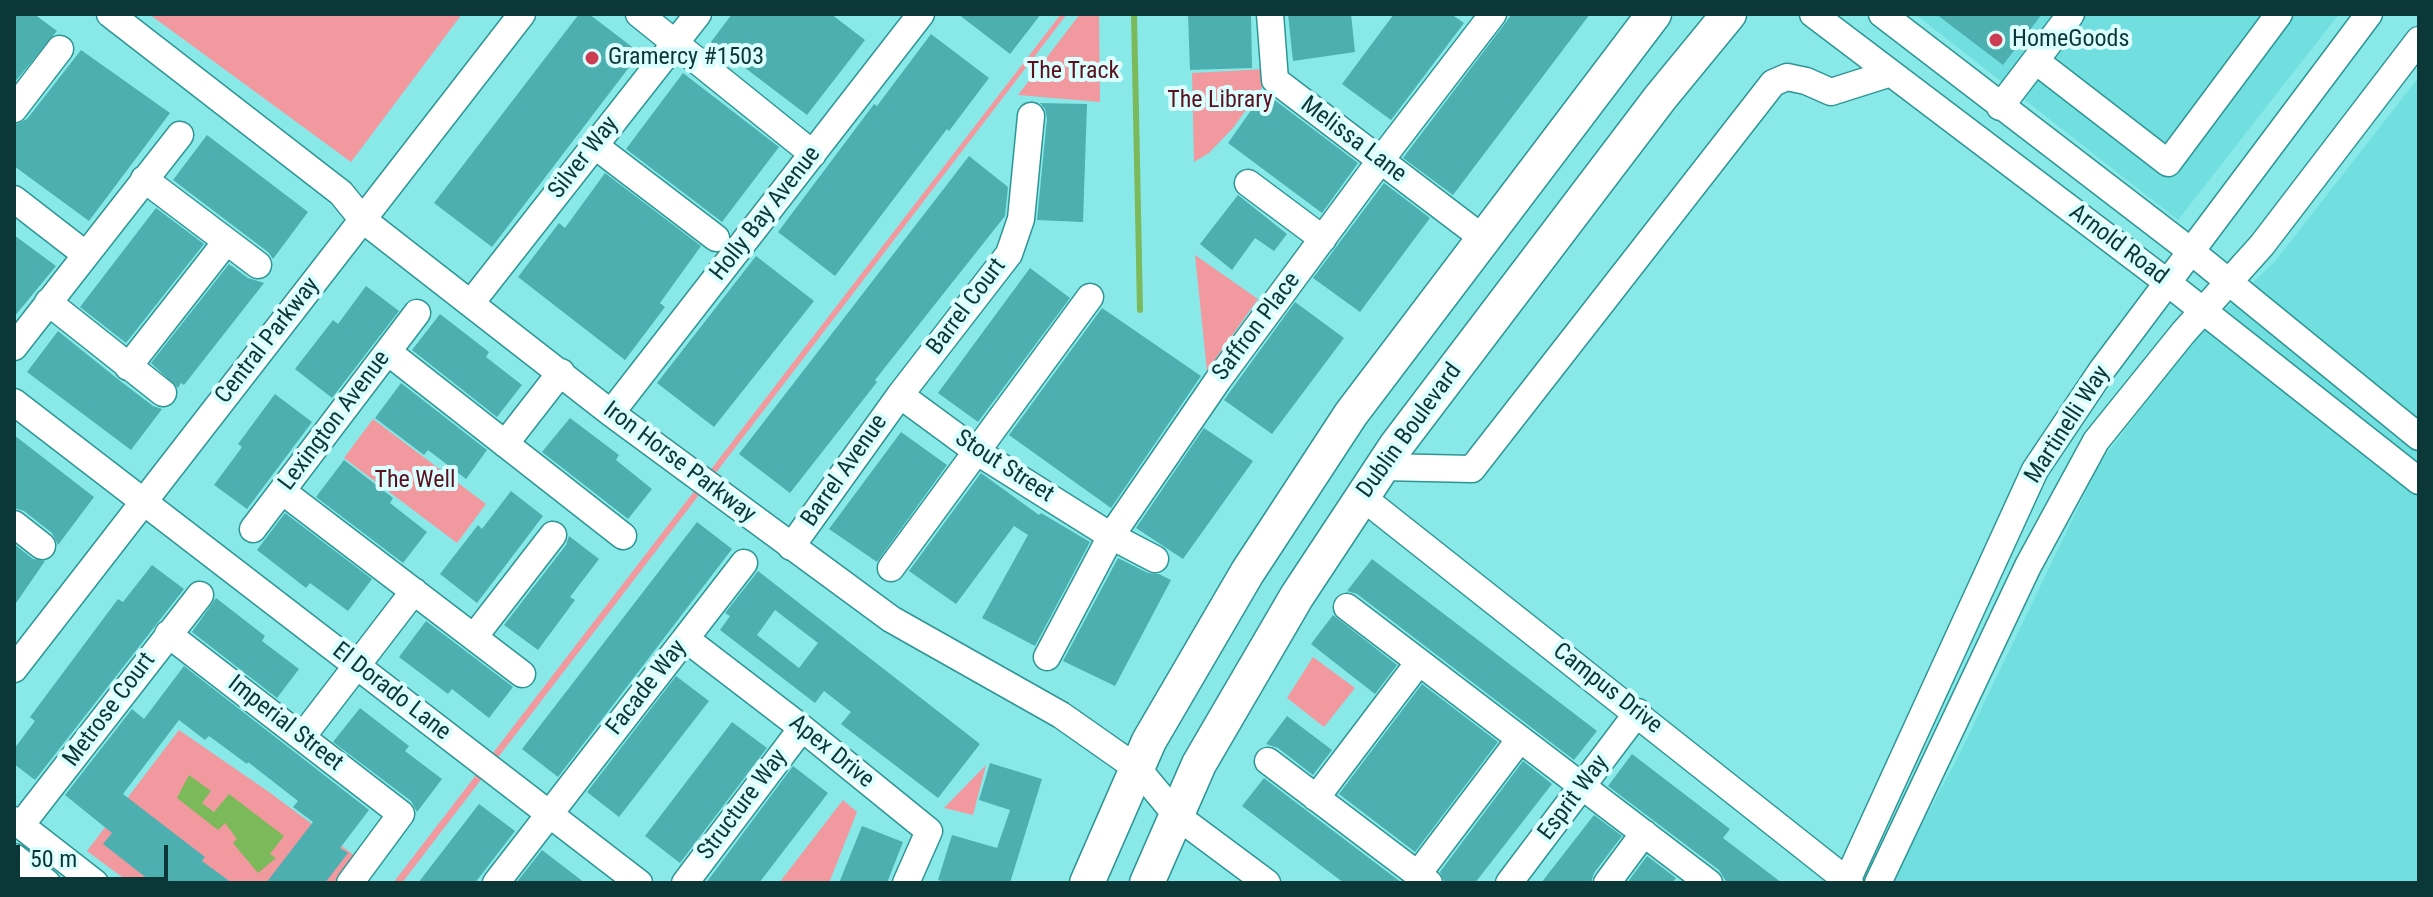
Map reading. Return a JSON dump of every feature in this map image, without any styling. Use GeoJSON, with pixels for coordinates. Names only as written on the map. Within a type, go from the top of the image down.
{"type":"FeatureCollection","features":[{"type":"Feature","properties":{"kind":"main road"},"geometry":{"type":"LineString","coordinates":[[1087,883],[1154,731],[1247,573],[1351,414],[1654,14]]}},
{"type":"Feature","properties":{"kind":"main road","name":"Dublin Boulevard"},"geometry":{"type":"LineString","coordinates":[[1147,883],[1206,751],[1297,596],[1382,467],[1660,98],[1729,14]]}},
{"type":"Feature","properties":{"kind":"street","name":"Iron Horse Parkway"},"geometry":{"type":"LineString","coordinates":[[110,14],[341,193],[362,219],[611,413],[891,619],[1061,715],[1138,769],[1177,816],[1267,883]]}},
{"type":"Feature","properties":{"kind":"street","name":"Central Parkway"},"geometry":{"type":"LineString","coordinates":[[14,669],[522,14]]}},
{"type":"Feature","properties":{"kind":"street"},"geometry":{"type":"LineString","coordinates":[[639,14],[813,154]]}},
{"type":"Feature","properties":{"kind":"street","name":"Silver Way"},"geometry":{"type":"LineString","coordinates":[[471,303],[698,14]]}},
{"type":"Feature","properties":{"kind":"street","name":"Melissa Lane"},"geometry":{"type":"LineString","coordinates":[[1270,14],[1275,80],[1484,239]]}},
{"type":"Feature","properties":{"kind":"street","name":"Saffron Place"},"geometry":{"type":"LineString","coordinates":[[1047,657],[1111,536],[1218,380],[1493,14]]}},
{"type":"Feature","properties":{"kind":"street","name":"Arnold Road"},"geometry":{"type":"LineString","coordinates":[[1813,14],[2168,283],[2419,481]]}},
{"type":"Feature","properties":{"kind":"street","name":"Arnold Road"},"geometry":{"type":"LineString","coordinates":[[1882,14],[2192,252],[2419,437]]}},
{"type":"Feature","properties":{"kind":"street"},"geometry":{"type":"LineString","coordinates":[[2000,107],[2071,14]]}},
{"type":"Feature","properties":{"kind":"street"},"geometry":{"type":"LineString","coordinates":[[2036,61],[2168,163],[2279,14]]}},
{"type":"Feature","properties":{"kind":"street","name":"Martinelli Way"},"geometry":{"type":"LineString","coordinates":[[1848,882],[2035,470],[2102,370],[2369,14]]}},
{"type":"Feature","properties":{"kind":"street","name":"Holly Bay Avenue"},"geometry":{"type":"LineString","coordinates":[[611,413],[813,154],[914,16]]}},
{"type":"Feature","properties":{"kind":"street","name":"Martinelli Way"},"geometry":{"type":"LineString","coordinates":[[1878,883],[2028,566],[2096,441],[2203,310],[2262,245],[2419,40]]}},
{"type":"Feature","properties":{"kind":"street"},"geometry":{"type":"LineString","coordinates":[[14,109],[60,49]]}},
{"type":"Feature","properties":{"kind":"street"},"geometry":{"type":"LineString","coordinates":[[1382,467],[1472,469],[1773,83],[1787,77],[1831,92],[1891,73]]}},
{"type":"Feature","properties":{"kind":"street","name":"Barrel Court"},"geometry":{"type":"LineString","coordinates":[[900,395],[1009,254],[1021,219],[1031,116]]}},
{"type":"Feature","properties":{"kind":"street"},"geometry":{"type":"LineString","coordinates":[[14,347],[180,135]]}},
{"type":"Feature","properties":{"kind":"street"},"geometry":{"type":"LineString","coordinates":[[594,145],[716,238]]}},
{"type":"Feature","properties":{"kind":"street"},"geometry":{"type":"LineString","coordinates":[[144,179],[258,265]]}},
{"type":"Feature","properties":{"kind":"street"},"geometry":{"type":"LineString","coordinates":[[1248,183],[1323,239]]}},
{"type":"Feature","properties":{"kind":"street"},"geometry":{"type":"LineString","coordinates":[[14,199],[85,254]]}},
{"type":"Feature","properties":{"kind":"street"},"geometry":{"type":"LineString","coordinates":[[128,367],[226,242]]}},
{"type":"Feature","properties":{"kind":"street"},"geometry":{"type":"LineString","coordinates":[[891,568],[1090,297]]}},
{"type":"Feature","properties":{"kind":"street"},"geometry":{"type":"LineString","coordinates":[[48,302],[163,393]]}},
{"type":"Feature","properties":{"kind":"street","name":"Lexington Avenue"},"geometry":{"type":"LineString","coordinates":[[253,529],[417,313]]}},
{"type":"Feature","properties":{"kind":"street"},"geometry":{"type":"LineString","coordinates":[[388,352],[623,536]]}},
{"type":"Feature","properties":{"kind":"street"},"geometry":{"type":"LineString","coordinates":[[505,444],[561,372]]}},
{"type":"Feature","properties":{"kind":"street","name":"Stout Street"},"geometry":{"type":"LineString","coordinates":[[900,395],[977,451],[1111,536],[1155,559]]}},
{"type":"Feature","properties":{"kind":"street","name":"Barrel Avenue"},"geometry":{"type":"LineString","coordinates":[[791,547],[900,395]]}},
{"type":"Feature","properties":{"kind":"street","name":"El Dorado Lane"},"geometry":{"type":"LineString","coordinates":[[14,402],[639,883]]}},
{"type":"Feature","properties":{"kind":"street"},"geometry":{"type":"LineString","coordinates":[[282,491],[522,674]]}},
{"type":"Feature","properties":{"kind":"street","name":"Campus Drive"},"geometry":{"type":"LineString","coordinates":[[1362,497],[1638,712],[1848,882]]}},
{"type":"Feature","properties":{"kind":"street"},"geometry":{"type":"LineString","coordinates":[[14,524],[42,546]]}},
{"type":"Feature","properties":{"kind":"street"},"geometry":{"type":"LineString","coordinates":[[474,637],[553,535]]}},
{"type":"Feature","properties":{"kind":"street","name":"Facade Way"},"geometry":{"type":"LineString","coordinates":[[496,883],[744,563]]}},
{"type":"Feature","properties":{"kind":"street"},"geometry":{"type":"LineString","coordinates":[[302,737],[414,591]]}},
{"type":"Feature","properties":{"kind":"street","name":"Metrose Court"},"geometry":{"type":"LineString","coordinates":[[17,823],[200,595]]}},
{"type":"Feature","properties":{"kind":"street"},"geometry":{"type":"LineString","coordinates":[[1347,607],[1709,883]]}},
{"type":"Feature","properties":{"kind":"street","name":"Imperial Street"},"geometry":{"type":"LineString","coordinates":[[168,634],[401,814],[350,883]]}},
{"type":"Feature","properties":{"kind":"street","name":"Apex Drive"},"geometry":{"type":"LineString","coordinates":[[686,639],[929,831],[906,883]]}},
{"type":"Feature","properties":{"kind":"street"},"geometry":{"type":"LineString","coordinates":[[1316,798],[1419,662]]}},
{"type":"Feature","properties":{"kind":"street","name":"Esprit Way"},"geometry":{"type":"LineString","coordinates":[[1509,883],[1638,712]]}},
{"type":"Feature","properties":{"kind":"street","name":"Structure Way"},"geometry":{"type":"LineString","coordinates":[[685,883],[802,728]]}},
{"type":"Feature","properties":{"kind":"street"},"geometry":{"type":"LineString","coordinates":[[1268,761],[1423,879],[1520,739]]}},
{"type":"Feature","properties":{"kind":"street"},"geometry":{"type":"LineString","coordinates":[[17,823],[95,883]]}},
{"type":"Feature","properties":{"kind":"street"},"geometry":{"type":"LineString","coordinates":[[1607,883],[1644,833]]}},
{"type":"Feature","properties":{"kind":"street"},"geometry":{"type":"LineString","coordinates":[[14,857],[47,883]]}},
{"type":"Feature","properties":{"kind":"shaded area"},"geometry":{"type":"Polygon","coordinates":[[[1915,14],[2339,14],[2178,220],[1915,14]]]}},
{"type":"Feature","properties":{"kind":"shaded area"},"geometry":{"type":"Polygon","coordinates":[[[2419,77],[2419,883],[1890,883],[1958,757],[2099,464],[2191,343],[2276,260],[2419,77]]]}},
{"type":"Feature","properties":{"kind":"shaded area"},"geometry":{"type":"Polygon","coordinates":[[[189,775],[211,791],[202,803],[214,812],[229,794],[284,836],[270,854],[276,858],[258,873],[233,843],[237,839],[225,823],[218,830],[177,798],[189,775]]]}},
{"type":"Feature","properties":{"kind":"green space"},"geometry":{"type":"Polygon","coordinates":[[[149,14],[462,14],[351,162],[149,14]]]}},
{"type":"Feature","properties":{"kind":"green space"},"geometry":{"type":"Polygon","coordinates":[[[1061,14],[1067,14],[402,883],[393,883],[1061,14]]]}},
{"type":"Feature","properties":{"kind":"green space","name":"The Track"},"geometry":{"type":"Polygon","coordinates":[[[1080,14],[1099,14],[1100,102],[1018,95],[1080,14]]]}},
{"type":"Feature","properties":{"kind":"green space","name":"The Library"},"geometry":{"type":"Polygon","coordinates":[[[1266,69],[1263,86],[1233,128],[1209,153],[1194,162],[1192,73],[1266,69]]]}},
{"type":"Feature","properties":{"kind":"green space"},"geometry":{"type":"Polygon","coordinates":[[[1195,255],[1258,299],[1207,371],[1195,255]]]}},
{"type":"Feature","properties":{"kind":"green space","name":"The Well"},"geometry":{"type":"Polygon","coordinates":[[[373,419],[486,504],[457,543],[344,458],[373,419]]]}},
{"type":"Feature","properties":{"kind":"green space"},"geometry":{"type":"Polygon","coordinates":[[[1313,657],[1355,688],[1324,727],[1287,698],[1313,657]]]}},
{"type":"Feature","properties":{"kind":"green space"},"geometry":{"type":"Polygon","coordinates":[[[179,730],[355,856],[334,883],[130,883],[87,851],[179,730]]]}},
{"type":"Feature","properties":{"kind":"green space"},"geometry":{"type":"Polygon","coordinates":[[[986,765],[973,815],[944,808],[986,765]]]}},
{"type":"Feature","properties":{"kind":"green space"},"geometry":{"type":"Polygon","coordinates":[[[843,800],[857,812],[829,883],[779,883],[843,800]]]}},
{"type":"Feature","properties":{"kind":"building"},"geometry":{"type":"Polygon","coordinates":[[[14,14],[34,14],[57,31],[14,83],[14,14]]]}},
{"type":"Feature","properties":{"kind":"building"},"geometry":{"type":"Polygon","coordinates":[[[579,14],[589,14],[640,53],[492,247],[434,203],[579,14]]]}},
{"type":"Feature","properties":{"kind":"building"},"geometry":{"type":"Polygon","coordinates":[[[732,14],[831,14],[865,40],[807,115],[711,42],[732,14]]]}},
{"type":"Feature","properties":{"kind":"building"},"geometry":{"type":"Polygon","coordinates":[[[958,14],[1041,14],[1010,54],[958,14]]]}},
{"type":"Feature","properties":{"kind":"building"},"geometry":{"type":"Polygon","coordinates":[[[1188,14],[1251,14],[1252,68],[1190,70],[1188,14]]]}},
{"type":"Feature","properties":{"kind":"building"},"geometry":{"type":"Polygon","coordinates":[[[1288,14],[1351,14],[1355,52],[1293,61],[1288,14]]]}},
{"type":"Feature","properties":{"kind":"building"},"geometry":{"type":"Polygon","coordinates":[[[1394,14],[1451,14],[1464,23],[1391,120],[1342,84],[1394,14]]]}},
{"type":"Feature","properties":{"kind":"building"},"geometry":{"type":"Polygon","coordinates":[[[1512,14],[1590,14],[1453,195],[1403,158],[1512,14]]]}},
{"type":"Feature","properties":{"kind":"building","name":"HomeGoods"},"geometry":{"type":"Polygon","coordinates":[[[1936,14],[2042,14],[2003,65],[1936,14]]]}},
{"type":"Feature","properties":{"kind":"building"},"geometry":{"type":"Polygon","coordinates":[[[931,34],[989,78],[835,276],[778,232],[931,34]]]}},
{"type":"Feature","properties":{"kind":"building"},"geometry":{"type":"Polygon","coordinates":[[[81,50],[170,113],[89,221],[14,166],[14,125],[27,119],[81,50]]]}},
{"type":"Feature","properties":{"kind":"building"},"geometry":{"type":"Polygon","coordinates":[[[683,73],[779,147],[722,222],[626,149],[683,73]]]}},
{"type":"Feature","properties":{"kind":"building"},"geometry":{"type":"Polygon","coordinates":[[[1264,92],[1358,163],[1322,213],[1228,143],[1264,92]]]}},
{"type":"Feature","properties":{"kind":"building"},"geometry":{"type":"Polygon","coordinates":[[[1040,103],[1087,104],[1083,222],[1037,220],[1047,118],[1040,103]]]}},
{"type":"Feature","properties":{"kind":"building"},"geometry":{"type":"Polygon","coordinates":[[[207,135],[308,212],[273,259],[173,180],[207,135]]]}},
{"type":"Feature","properties":{"kind":"building"},"geometry":{"type":"Polygon","coordinates":[[[969,156],[1008,187],[1005,216],[790,493],[739,454],[969,156]]]}},
{"type":"Feature","properties":{"kind":"building"},"geometry":{"type":"Polygon","coordinates":[[[605,173],[701,246],[660,303],[665,307],[625,360],[518,277],[559,223],[565,228],[605,173]]]}},
{"type":"Feature","properties":{"kind":"building"},"geometry":{"type":"Polygon","coordinates":[[[1384,183],[1430,218],[1360,312],[1313,278],[1384,183]]]}},
{"type":"Feature","properties":{"kind":"building"},"geometry":{"type":"Polygon","coordinates":[[[1238,195],[1287,234],[1274,251],[1255,238],[1232,270],[1200,244],[1238,195]]]}},
{"type":"Feature","properties":{"kind":"building"},"geometry":{"type":"Polygon","coordinates":[[[156,208],[204,244],[126,343],[80,307],[156,208]]]}},
{"type":"Feature","properties":{"kind":"building"},"geometry":{"type":"Polygon","coordinates":[[[14,235],[56,266],[14,317],[14,235]]]}},
{"type":"Feature","properties":{"kind":"building"},"geometry":{"type":"Polygon","coordinates":[[[756,256],[814,301],[714,427],[657,383],[756,256]]]}},
{"type":"Feature","properties":{"kind":"building"},"geometry":{"type":"Polygon","coordinates":[[[229,264],[248,278],[264,283],[184,385],[181,383],[178,388],[151,363],[229,264]]]}},
{"type":"Feature","properties":{"kind":"building"},"geometry":{"type":"Polygon","coordinates":[[[1030,268],[1070,298],[978,422],[938,393],[1030,268]]]}},
{"type":"Feature","properties":{"kind":"building"},"geometry":{"type":"Polygon","coordinates":[[[366,286],[399,311],[332,398],[295,369],[333,320],[338,324],[366,286]]]}},
{"type":"Feature","properties":{"kind":"building"},"geometry":{"type":"Polygon","coordinates":[[[1295,302],[1344,338],[1272,434],[1224,400],[1295,302]]]}},
{"type":"Feature","properties":{"kind":"building"},"geometry":{"type":"Polygon","coordinates":[[[1102,308],[1201,376],[1111,508],[1009,435],[1102,308]]]}},
{"type":"Feature","properties":{"kind":"building"},"geometry":{"type":"Polygon","coordinates":[[[440,314],[489,352],[486,357],[522,385],[497,417],[412,350],[440,314]]]}},
{"type":"Feature","properties":{"kind":"building"},"geometry":{"type":"Polygon","coordinates":[[[58,331],[153,406],[162,409],[131,450],[27,372],[58,331]]]}},
{"type":"Feature","properties":{"kind":"building"},"geometry":{"type":"Polygon","coordinates":[[[401,383],[487,450],[466,479],[428,450],[424,455],[375,418],[401,383]]]}},
{"type":"Feature","properties":{"kind":"building"},"geometry":{"type":"Polygon","coordinates":[[[275,394],[312,422],[247,509],[214,485],[242,447],[238,444],[275,394]]]}},
{"type":"Feature","properties":{"kind":"building"},"geometry":{"type":"Polygon","coordinates":[[[570,418],[619,455],[616,460],[652,489],[628,519],[542,452],[570,418]]]}},
{"type":"Feature","properties":{"kind":"building"},"geometry":{"type":"Polygon","coordinates":[[[1204,428],[1253,461],[1183,559],[1136,528],[1204,428]]]}},
{"type":"Feature","properties":{"kind":"building"},"geometry":{"type":"Polygon","coordinates":[[[901,432],[947,465],[877,562],[829,529],[901,432]]]}},
{"type":"Feature","properties":{"kind":"building"},"geometry":{"type":"Polygon","coordinates":[[[14,435],[94,497],[58,545],[52,533],[24,511],[14,508],[14,435]]]}},
{"type":"Feature","properties":{"kind":"building"},"geometry":{"type":"Polygon","coordinates":[[[344,460],[393,498],[390,503],[427,532],[403,563],[316,497],[344,460]]]}},
{"type":"Feature","properties":{"kind":"building"},"geometry":{"type":"Polygon","coordinates":[[[981,473],[1039,515],[1041,513],[1090,542],[1035,646],[982,618],[1028,535],[1014,526],[956,604],[909,571],[981,473]]]}},
{"type":"Feature","properties":{"kind":"building"},"geometry":{"type":"Polygon","coordinates":[[[511,491],[543,516],[477,603],[440,574],[478,525],[482,529],[511,491]]]}},
{"type":"Feature","properties":{"kind":"building"},"geometry":{"type":"Polygon","coordinates":[[[285,513],[372,579],[348,611],[310,583],[306,588],[257,550],[285,513]]]}},
{"type":"Feature","properties":{"kind":"building"},"geometry":{"type":"Polygon","coordinates":[[[697,522],[732,549],[558,777],[522,749],[697,522]]]}},
{"type":"Feature","properties":{"kind":"building"},"geometry":{"type":"Polygon","coordinates":[[[569,536],[599,559],[570,597],[575,600],[538,650],[504,625],[566,545],[569,536]]]}},
{"type":"Feature","properties":{"kind":"building"},"geometry":{"type":"Polygon","coordinates":[[[14,544],[33,559],[45,561],[14,606],[14,544]]]}},
{"type":"Feature","properties":{"kind":"building"},"geometry":{"type":"Polygon","coordinates":[[[1118,558],[1171,580],[1115,686],[1063,661],[1118,558]]]}},
{"type":"Feature","properties":{"kind":"building"},"geometry":{"type":"Polygon","coordinates":[[[1372,559],[1597,731],[1574,760],[1357,594],[1347,591],[1372,559]]]}},
{"type":"Feature","properties":{"kind":"building"},"geometry":{"type":"Polygon","coordinates":[[[152,565],[184,589],[35,780],[14,764],[14,749],[35,721],[30,717],[118,599],[123,602],[152,565]]]}},
{"type":"Feature","properties":{"kind":"building"},"geometry":{"type":"Polygon","coordinates":[[[758,571],[980,744],[938,798],[841,724],[851,712],[824,691],[815,703],[720,630],[730,616],[725,613],[758,571]],[[775,610],[757,635],[799,668],[818,643],[775,610]]]}},
{"type":"Feature","properties":{"kind":"building"},"geometry":{"type":"Polygon","coordinates":[[[216,598],[265,636],[262,641],[299,669],[277,698],[192,632],[216,598]]]}},
{"type":"Feature","properties":{"kind":"building"},"geometry":{"type":"Polygon","coordinates":[[[1333,615],[1397,665],[1375,694],[1311,644],[1333,615]]]}},
{"type":"Feature","properties":{"kind":"building"},"geometry":{"type":"Polygon","coordinates":[[[426,621],[513,687],[489,718],[452,689],[448,694],[399,657],[426,621]]]}},
{"type":"Feature","properties":{"kind":"building"},"geometry":{"type":"Polygon","coordinates":[[[184,666],[369,810],[340,848],[348,853],[325,883],[266,883],[313,822],[293,807],[298,801],[248,762],[209,736],[205,740],[179,720],[123,794],[205,857],[202,861],[232,883],[153,883],[103,844],[112,833],[65,795],[132,709],[144,719],[184,666]]]}},
{"type":"Feature","properties":{"kind":"building"},"geometry":{"type":"Polygon","coordinates":[[[676,676],[709,701],[619,817],[587,792],[676,676]]]}},
{"type":"Feature","properties":{"kind":"building"},"geometry":{"type":"Polygon","coordinates":[[[1422,684],[1498,742],[1415,852],[1339,794],[1422,684]]]}},
{"type":"Feature","properties":{"kind":"building"},"geometry":{"type":"Polygon","coordinates":[[[360,708],[409,746],[405,751],[442,779],[417,812],[411,801],[333,742],[360,708]]]}},
{"type":"Feature","properties":{"kind":"building"},"geometry":{"type":"Polygon","coordinates":[[[1287,716],[1332,750],[1313,775],[1278,748],[1266,744],[1287,716]]]}},
{"type":"Feature","properties":{"kind":"building"},"geometry":{"type":"Polygon","coordinates":[[[732,722],[767,748],[680,863],[645,836],[732,722]]]}},
{"type":"Feature","properties":{"kind":"building"},"geometry":{"type":"Polygon","coordinates":[[[1632,754],[1730,829],[1723,838],[1782,883],[1727,883],[1719,870],[1608,786],[1632,754]]]}},
{"type":"Feature","properties":{"kind":"building"},"geometry":{"type":"Polygon","coordinates":[[[1523,761],[1552,784],[1475,883],[1445,883],[1440,872],[1523,761]]]}},
{"type":"Feature","properties":{"kind":"building"},"geometry":{"type":"Polygon","coordinates":[[[990,763],[1042,779],[1010,883],[948,883],[938,880],[952,835],[997,848],[1010,810],[979,800],[990,763]]]}},
{"type":"Feature","properties":{"kind":"building"},"geometry":{"type":"Polygon","coordinates":[[[793,766],[828,793],[759,883],[706,883],[793,766]]]}},
{"type":"Feature","properties":{"kind":"building"},"geometry":{"type":"Polygon","coordinates":[[[1264,778],[1402,883],[1344,883],[1242,806],[1264,778]]]}},
{"type":"Feature","properties":{"kind":"building"},"geometry":{"type":"Polygon","coordinates":[[[479,804],[515,831],[475,883],[418,883],[479,804]]]}},
{"type":"Feature","properties":{"kind":"building"},"geometry":{"type":"Polygon","coordinates":[[[1594,815],[1622,836],[1594,873],[1591,883],[1541,883],[1594,815]]]}},
{"type":"Feature","properties":{"kind":"building"},"geometry":{"type":"Polygon","coordinates":[[[862,826],[903,842],[887,883],[839,883],[862,826]]]}},
{"type":"Feature","properties":{"kind":"building"},"geometry":{"type":"Polygon","coordinates":[[[542,850],[585,883],[516,883],[542,850]]]}},
{"type":"Feature","properties":{"kind":"building"},"geometry":{"type":"Polygon","coordinates":[[[1647,856],[1676,878],[1672,883],[1627,883],[1647,856]]]}},
{"type":"Feature","properties":{"kind":"waterway"},"geometry":{"type":"LineString","coordinates":[[1134,14],[1140,310]]}},
{"type":"Feature","properties":{"kind":"place","name":"HomeGoods"},"geometry":{"type":"Point","coordinates":[1996,40]}},
{"type":"Feature","properties":{"kind":"place","name":"Gramercy #1503"},"geometry":{"type":"Point","coordinates":[592,58]}}]}
